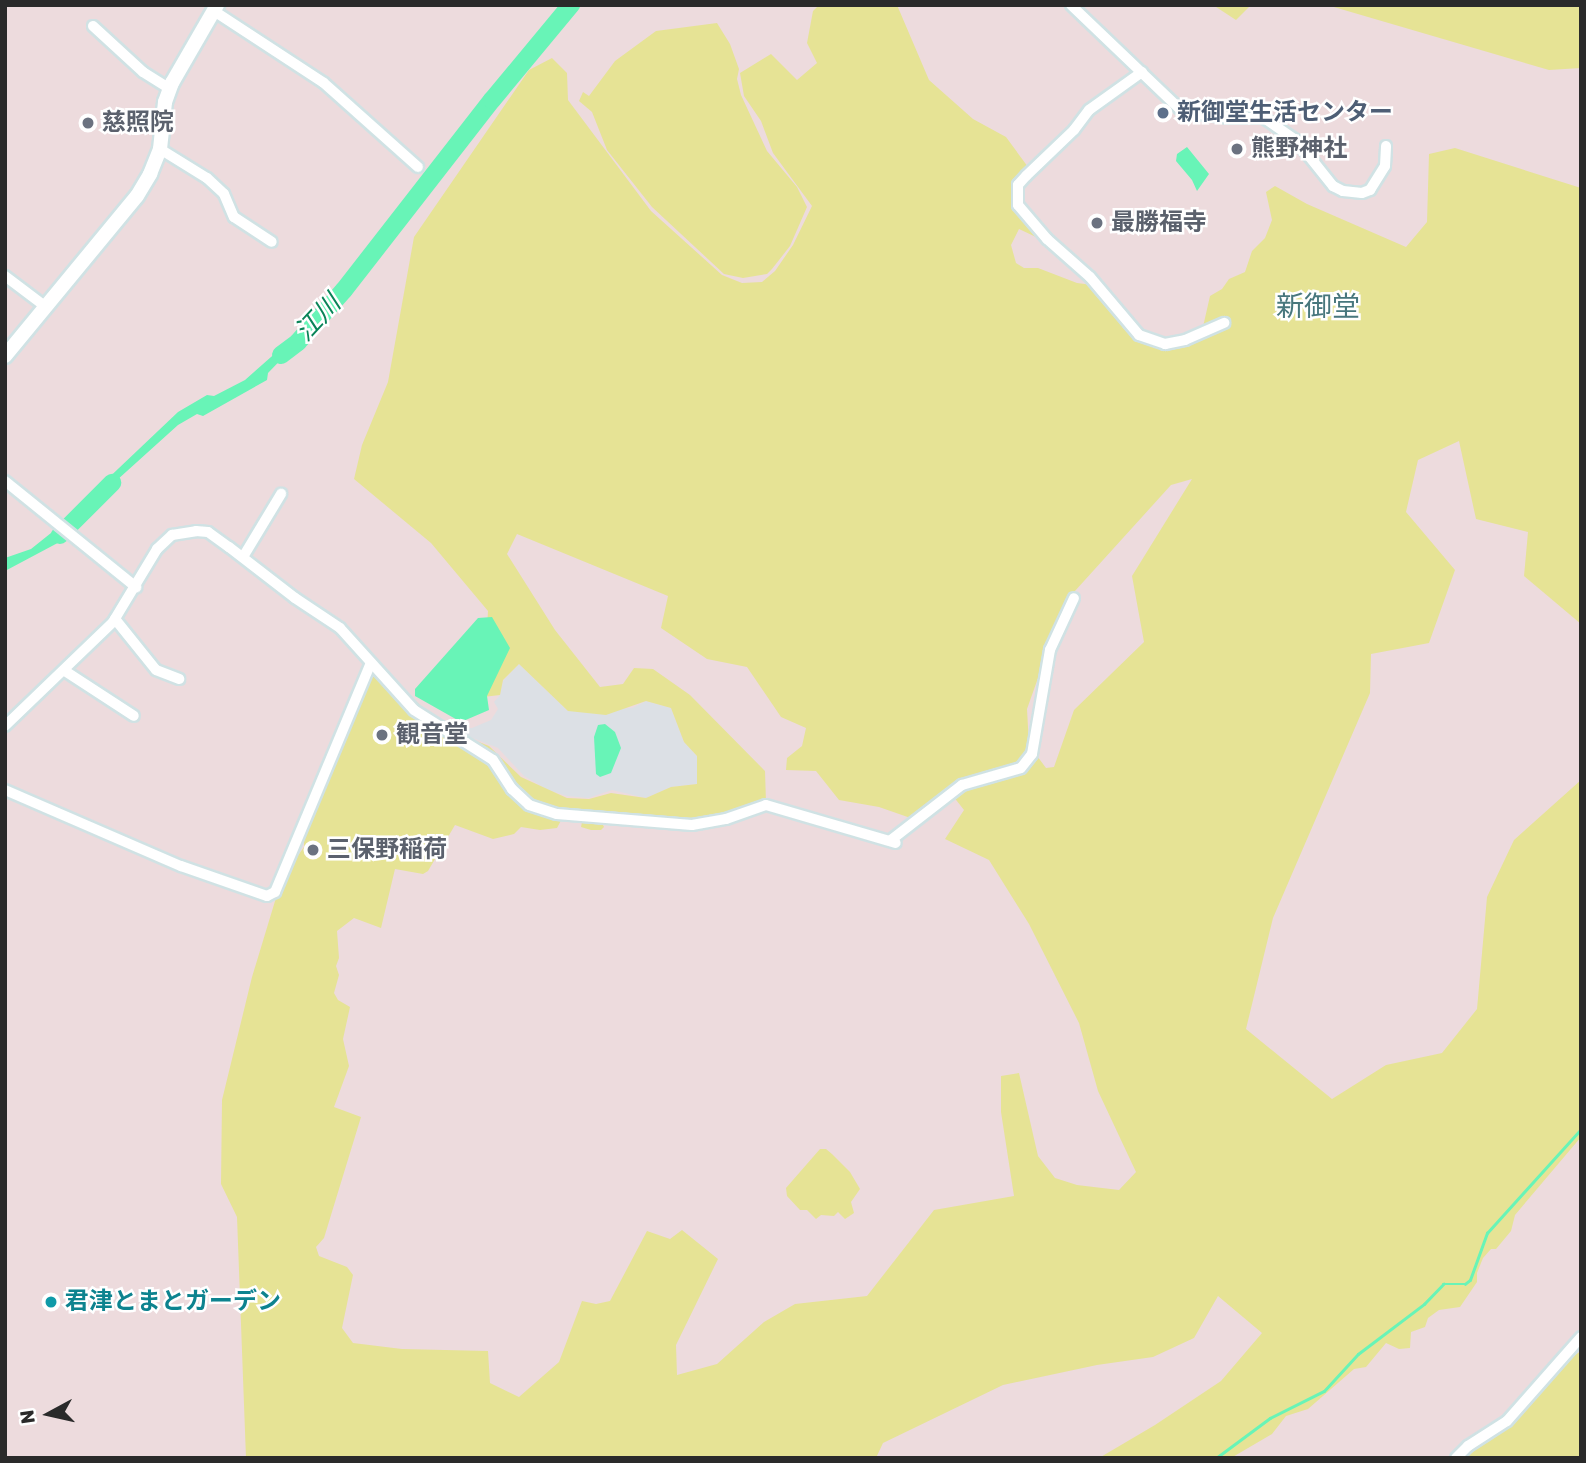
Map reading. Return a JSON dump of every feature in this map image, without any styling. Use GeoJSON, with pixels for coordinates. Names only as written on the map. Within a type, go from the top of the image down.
{"type":"FeatureCollection","features":[{"type":"Feature","properties":{"kind":"street"},"geometry":{"type":"LineString","coordinates":[[1070,5],[1187,115],[1264,118],[1297,141],[1334,186],[1350,193],[1370,190],[1385,166],[1386,146]]}},
{"type":"Feature","properties":{"kind":"street"},"geometry":{"type":"LineString","coordinates":[[5,356],[137,196],[160,149],[165,102],[170,89],[216,8],[324,83],[418,167]]}},
{"type":"Feature","properties":{"kind":"street"},"geometry":{"type":"LineString","coordinates":[[93,26],[143,72],[170,89]]}},
{"type":"Feature","properties":{"kind":"street"},"geometry":{"type":"LineString","coordinates":[[1142,72],[1089,110],[1074,130],[1026,176],[1018,185],[1018,205],[1047,239],[1090,277],[1139,335],[1165,344],[1185,340],[1224,323]]}},
{"type":"Feature","properties":{"kind":"street"},"geometry":{"type":"LineString","coordinates":[[160,149],[207,178],[224,194],[240,223],[272,242]]}},
{"type":"Feature","properties":{"kind":"street"},"geometry":{"type":"LineString","coordinates":[[5,276],[46,307]]}},
{"type":"Feature","properties":{"kind":"street"},"geometry":{"type":"LineString","coordinates":[[5,481],[135,587]]}},
{"type":"Feature","properties":{"kind":"street"},"geometry":{"type":"LineString","coordinates":[[243,557],[281,494]]}},
{"type":"Feature","properties":{"kind":"street"},"geometry":{"type":"LineString","coordinates":[[5,726],[115,620],[157,549],[172,535],[208,532],[340,628],[414,710],[430,723],[493,760],[520,798],[541,810],[621,821],[692,825],[726,820],[765,805],[893,842],[962,785],[1021,768],[1027,761],[1032,754],[1050,650],[1074,598]]}},
{"type":"Feature","properties":{"kind":"street"},"geometry":{"type":"LineString","coordinates":[[115,620],[156,670],[179,679]]}},
{"type":"Feature","properties":{"kind":"street"},"geometry":{"type":"LineString","coordinates":[[5,790],[181,866],[267,896],[275,892],[370,663]]}},
{"type":"Feature","properties":{"kind":"street"},"geometry":{"type":"LineString","coordinates":[[65,671],[134,716]]}},
{"type":"Feature","properties":{"kind":"street"},"geometry":{"type":"LineString","coordinates":[[1456,1458],[1468,1446],[1507,1421],[1581,1337]]}},
{"type":"Feature","properties":{"kind":"shaded area"},"geometry":{"type":"Polygon","coordinates":[[[819,5],[897,5],[929,80],[973,119],[1006,137],[1028,167],[1014,186],[1013,200],[1036,237],[1019,229],[1011,245],[1016,263],[1024,268],[1038,268],[1077,283],[1108,287],[1106,299],[1123,328],[1140,340],[1166,346],[1200,340],[1210,296],[1222,289],[1229,279],[1245,272],[1252,251],[1265,238],[1272,220],[1266,192],[1275,186],[1307,204],[1406,247],[1427,222],[1429,154],[1455,148],[1581,188],[1581,624],[1524,576],[1528,532],[1476,519],[1459,441],[1418,460],[1406,512],[1455,570],[1429,643],[1371,654],[1370,693],[1273,918],[1246,1029],[1332,1099],[1386,1065],[1442,1053],[1477,1009],[1487,897],[1514,840],[1581,780],[1581,1137],[1515,1215],[1511,1231],[1496,1249],[1491,1249],[1483,1258],[1477,1273],[1477,1282],[1460,1307],[1439,1310],[1428,1318],[1425,1327],[1411,1332],[1410,1348],[1399,1349],[1386,1343],[1366,1367],[1354,1369],[1308,1409],[1286,1416],[1272,1434],[1231,1458],[1099,1458],[1221,1381],[1262,1333],[1218,1296],[1194,1338],[1153,1357],[1097,1365],[1003,1385],[883,1443],[876,1458],[246,1458],[237,1217],[221,1184],[222,1100],[252,977],[282,878],[304,847],[304,825],[368,680],[375,676],[392,681],[451,731],[489,746],[521,777],[567,798],[589,799],[611,793],[646,798],[671,787],[697,784],[697,756],[684,742],[671,708],[646,701],[606,715],[568,711],[519,664],[503,680],[500,695],[483,697],[488,611],[431,543],[354,479],[362,445],[388,382],[414,237],[529,70],[552,58],[567,73],[568,100],[651,211],[722,275],[742,283],[762,282],[775,271],[793,245],[812,206],[773,153],[761,121],[744,96],[740,73],[771,54],[797,80],[817,63],[807,43],[813,11],[819,5]],[[1192,479],[1171,485],[1065,602],[1027,709],[1029,745],[1046,768],[1054,767],[1074,710],[1144,642],[1132,576],[1192,479]],[[517,534],[507,554],[555,630],[600,687],[623,684],[634,668],[653,669],[690,695],[765,771],[766,802],[718,826],[675,823],[654,817],[602,823],[604,827],[601,830],[591,830],[581,827],[584,813],[565,813],[557,828],[540,830],[521,827],[514,834],[493,839],[455,825],[428,871],[423,874],[395,869],[381,928],[354,918],[337,931],[339,958],[336,966],[339,975],[334,993],[338,1000],[350,1007],[343,1039],[349,1066],[334,1107],[361,1117],[324,1238],[316,1247],[319,1256],[347,1267],[353,1275],[342,1328],[353,1343],[402,1349],[488,1351],[490,1383],[519,1397],[559,1362],[582,1301],[596,1304],[610,1301],[647,1231],[670,1239],[682,1230],[718,1259],[676,1345],[677,1375],[717,1364],[764,1322],[795,1304],[867,1296],[934,1210],[1014,1196],[1001,1112],[1001,1076],[1019,1073],[1038,1156],[1055,1178],[1077,1185],[1119,1190],[1136,1172],[1098,1091],[1079,1023],[1029,924],[989,860],[945,839],[964,810],[953,796],[922,822],[879,807],[839,800],[816,771],[786,770],[787,758],[802,746],[806,728],[781,717],[747,667],[707,659],[661,628],[668,596],[517,534]]]}},
{"type":"Feature","properties":{"kind":"shaded area"},"geometry":{"type":"Polygon","coordinates":[[[1213,5],[1251,5],[1236,20],[1213,5]]]}},
{"type":"Feature","properties":{"kind":"shaded area"},"geometry":{"type":"Polygon","coordinates":[[[1327,5],[1581,5],[1581,68],[1549,70],[1327,5]]]}},
{"type":"Feature","properties":{"kind":"shaded area"},"geometry":{"type":"Polygon","coordinates":[[[717,23],[730,44],[739,69],[737,79],[741,95],[767,151],[797,187],[807,207],[790,246],[772,269],[767,274],[743,278],[724,274],[652,207],[607,150],[592,112],[579,101],[583,92],[589,96],[615,61],[656,31],[717,23]]]}},
{"type":"Feature","properties":{"kind":"shaded area"},"geometry":{"type":"Polygon","coordinates":[[[1187,147],[1209,174],[1197,191],[1192,180],[1176,161],[1177,154],[1187,147]]]}},
{"type":"Feature","properties":{"kind":"shaded area"},"geometry":{"type":"Polygon","coordinates":[[[288,342],[298,342],[268,373],[267,380],[203,416],[197,414],[178,425],[96,499],[94,494],[99,487],[178,412],[207,395],[214,396],[245,380],[288,342]]]}},
{"type":"Feature","properties":{"kind":"shaded area"},"geometry":{"type":"Polygon","coordinates":[[[56,529],[67,538],[5,571],[5,558],[31,549],[56,529]]]}},
{"type":"Feature","properties":{"kind":"shaded area"},"geometry":{"type":"Polygon","coordinates":[[[492,617],[510,648],[487,696],[489,710],[461,722],[415,696],[415,689],[478,618],[492,617]]]}},
{"type":"Feature","properties":{"kind":"shaded area"},"geometry":{"type":"Polygon","coordinates":[[[519,664],[568,711],[632,708],[646,701],[671,708],[684,742],[697,756],[697,784],[671,787],[646,798],[612,790],[588,798],[567,796],[548,790],[524,776],[498,748],[463,734],[459,728],[472,728],[491,720],[498,709],[494,702],[500,695],[503,681],[519,664]]]}},
{"type":"Feature","properties":{"kind":"shaded area"},"geometry":{"type":"Polygon","coordinates":[[[605,724],[615,732],[621,748],[611,773],[600,777],[596,774],[594,737],[598,725],[605,724]]]}},
{"type":"Feature","properties":{"kind":"shaded area"},"geometry":{"type":"Polygon","coordinates":[[[820,1149],[826,1149],[850,1172],[860,1189],[851,1202],[854,1213],[845,1219],[838,1212],[834,1216],[821,1215],[816,1219],[807,1210],[800,1210],[787,1196],[786,1188],[820,1149]]]}},
{"type":"Feature","properties":{"kind":"shaded area"},"geometry":{"type":"Polygon","coordinates":[[[1581,1351],[1581,1458],[1462,1458],[1572,1357],[1581,1351]]]}},
{"type":"Feature","properties":{"kind":"waterway","name":"江川"},"geometry":{"type":"LineString","coordinates":[[281,355],[298,342],[344,290],[492,100],[571,5]]}},
{"type":"Feature","properties":{"kind":"waterway","name":"江川"},"geometry":{"type":"LineString","coordinates":[[60,535],[112,483]]}},
{"type":"Feature","properties":{"kind":"waterway"},"geometry":{"type":"LineString","coordinates":[[1216,1458],[1270,1418],[1324,1391],[1358,1354],[1424,1304],[1443,1284],[1465,1284],[1470,1280],[1487,1233],[1581,1129]]}},
{"type":"Feature","properties":{"kind":"place","name":"新御堂生活センター"},"geometry":{"type":"Point","coordinates":[1163,113]}},
{"type":"Feature","properties":{"kind":"place","name":"慈照院"},"geometry":{"type":"Point","coordinates":[88,123]}},
{"type":"Feature","properties":{"kind":"place","name":"熊野神社"},"geometry":{"type":"Point","coordinates":[1237,149]}},
{"type":"Feature","properties":{"kind":"place","name":"最勝福寺"},"geometry":{"type":"Point","coordinates":[1097,223]}},
{"type":"Feature","properties":{"kind":"place","name":"観音堂"},"geometry":{"type":"Point","coordinates":[382,735]}},
{"type":"Feature","properties":{"kind":"place","name":"三保野稲荷"},"geometry":{"type":"Point","coordinates":[313,850]}},
{"type":"Feature","properties":{"kind":"place","name":"君津とまとガーデン"},"geometry":{"type":"Point","coordinates":[51,1302]}},
{"type":"Feature","properties":{"kind":"district","name":"新御堂"},"geometry":{"type":"Point","coordinates":[1318,307]}}]}
